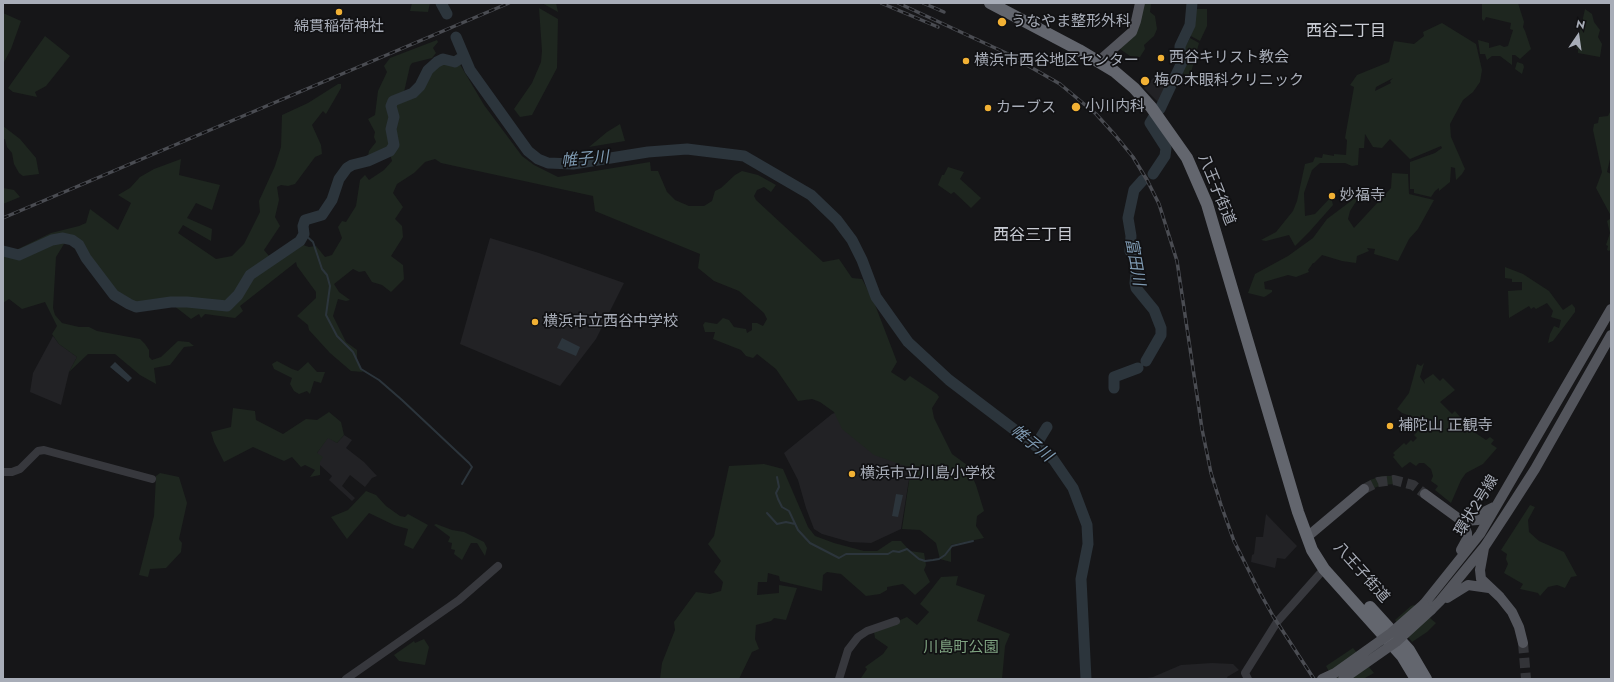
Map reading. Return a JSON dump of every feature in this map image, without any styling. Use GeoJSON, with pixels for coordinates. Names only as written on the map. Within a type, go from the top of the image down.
{"type":"FeatureCollection","features":[{"type":"Feature","properties":{"kind":"highway","name":"八王子街道"},"geometry":{"type":"LineString","coordinates":[[990,3],[1099,61],[1134,88],[1151,107],[1188,158],[1199,181],[1223,254],[1289,479],[1309,536],[1312,550],[1324,569],[1396,648],[1416,679]]}},
{"type":"Feature","properties":{"kind":"highway","name":"八王子街道"},"geometry":{"type":"LineString","coordinates":[[1309,536],[1328,565],[1402,642],[1426,679]]}},
{"type":"Feature","properties":{"kind":"main road"},"geometry":{"type":"LineString","coordinates":[[1099,61],[1132,32],[1140,3]]}},
{"type":"Feature","properties":{"kind":"main road","name":"環状2号線"},"geometry":{"type":"LineString","coordinates":[[1343,679],[1396,642],[1428,607],[1457,562],[1480,534],[1611,309]]}},
{"type":"Feature","properties":{"kind":"main road","name":"環状2号線"},"geometry":{"type":"LineString","coordinates":[[1322,679],[1334,673],[1428,607],[1440,602],[1485,546],[1535,469],[1611,335]]}},
{"type":"Feature","properties":{"kind":"main road"},"geometry":{"type":"LineString","coordinates":[[1309,536],[1364,489]]}},
{"type":"Feature","properties":{"kind":"main road"},"geometry":{"type":"LineString","coordinates":[[1425,494],[1462,521],[1467,533],[1457,562]]}},
{"type":"Feature","properties":{"kind":"main road"},"geometry":{"type":"LineString","coordinates":[[1462,521],[1478,520],[1486,511],[1497,505]]}},
{"type":"Feature","properties":{"kind":"main road"},"geometry":{"type":"LineString","coordinates":[[1485,546],[1480,570],[1481,579],[1500,597],[1512,612],[1519,627],[1523,643]]}},
{"type":"Feature","properties":{"kind":"main road"},"geometry":{"type":"LineString","coordinates":[[1440,602],[1468,585],[1489,588]]}},
{"type":"Feature","properties":{"kind":"street"},"geometry":{"type":"LineString","coordinates":[[3,472],[12,472],[20,469],[38,451],[44,450],[152,478]]}},
{"type":"Feature","properties":{"kind":"street"},"geometry":{"type":"LineString","coordinates":[[346,679],[459,600],[498,566]]}},
{"type":"Feature","properties":{"kind":"street"},"geometry":{"type":"LineString","coordinates":[[1248,679],[1245,674],[1277,622],[1324,569]]}},
{"type":"Feature","properties":{"kind":"street"},"geometry":{"type":"LineString","coordinates":[[839,679],[848,650],[858,637],[867,631],[896,621]]}},
{"type":"Feature","properties":{"kind":"shaded area"},"geometry":{"type":"Polygon","coordinates":[[[1158,73],[1166,81],[1167,79],[1170,82],[1162,101],[1159,103],[1144,88],[1158,73]]]}},
{"type":"Feature","properties":{"kind":"shaded area","name":"横浜市立西谷中学校"},"geometry":{"type":"Polygon","coordinates":[[[490,238],[539,253],[624,283],[596,339],[560,386],[460,344],[490,238]]]}},
{"type":"Feature","properties":{"kind":"shaded area"},"geometry":{"type":"Polygon","coordinates":[[[53,336],[59,344],[77,357],[69,372],[61,405],[30,392],[33,373],[53,336]]]}},
{"type":"Feature","properties":{"kind":"shaded area"},"geometry":{"type":"Polygon","coordinates":[[[562,338],[580,347],[576,356],[557,348],[562,338]]]}},
{"type":"Feature","properties":{"kind":"shaded area"},"geometry":{"type":"Polygon","coordinates":[[[115,362],[132,378],[128,382],[110,367],[115,362]]]}},
{"type":"Feature","properties":{"kind":"shaded area","name":"横浜市立川島小学校"},"geometry":{"type":"Polygon","coordinates":[[[837,412],[911,467],[901,529],[871,543],[850,542],[822,534],[814,529],[798,480],[784,453],[832,414],[837,412]]]}},
{"type":"Feature","properties":{"kind":"shaded area"},"geometry":{"type":"Polygon","coordinates":[[[344,435],[352,440],[346,448],[364,462],[377,476],[372,478],[365,487],[350,475],[342,486],[355,498],[352,501],[329,480],[332,476],[320,465],[317,453],[328,437],[337,443],[344,435]]]}},
{"type":"Feature","properties":{"kind":"shaded area"},"geometry":{"type":"Polygon","coordinates":[[[896,494],[903,495],[898,517],[892,516],[896,494]]]}},
{"type":"Feature","properties":{"kind":"shaded area"},"geometry":{"type":"Polygon","coordinates":[[[1266,514],[1297,546],[1285,559],[1277,558],[1275,568],[1251,562],[1252,555],[1254,554],[1256,537],[1263,537],[1266,514]]]}},
{"type":"Feature","properties":{"kind":"shaded area"},"geometry":{"type":"Polygon","coordinates":[[[1212,663],[1233,664],[1239,670],[1227,677],[1228,679],[1141,679],[1153,677],[1181,665],[1212,663]]]}},
{"type":"Feature","properties":{"kind":"green space"},"geometry":{"type":"Polygon","coordinates":[[[412,3],[430,3],[428,12],[410,11],[412,3]]]}},
{"type":"Feature","properties":{"kind":"green space"},"geometry":{"type":"Polygon","coordinates":[[[542,3],[556,3],[558,12],[542,3]]]}},
{"type":"Feature","properties":{"kind":"green space"},"geometry":{"type":"Polygon","coordinates":[[[1143,3],[1151,3],[1150,12],[1155,16],[1157,29],[1154,36],[1144,45],[1145,49],[1140,57],[1130,56],[1120,49],[1143,3]]]}},
{"type":"Feature","properties":{"kind":"green space"},"geometry":{"type":"Polygon","coordinates":[[[1482,3],[1518,3],[1524,22],[1523,27],[1531,49],[1520,59],[1515,55],[1512,55],[1512,65],[1500,56],[1492,56],[1487,60],[1485,54],[1480,54],[1478,40],[1489,43],[1489,48],[1500,45],[1504,47],[1508,46],[1513,30],[1510,29],[1511,23],[1486,17],[1484,21],[1482,19],[1482,3]]]}},
{"type":"Feature","properties":{"kind":"green space"},"geometry":{"type":"Polygon","coordinates":[[[539,8],[558,19],[557,68],[532,115],[520,117],[514,109],[532,83],[541,62],[542,51],[539,8]]]}},
{"type":"Feature","properties":{"kind":"green space"},"geometry":{"type":"Polygon","coordinates":[[[1194,9],[1207,9],[1207,26],[1200,41],[1189,35],[1183,45],[1181,45],[1192,24],[1194,9]]]}},
{"type":"Feature","properties":{"kind":"green space"},"geometry":{"type":"Polygon","coordinates":[[[1585,9],[1592,14],[1594,22],[1600,30],[1598,37],[1602,44],[1600,57],[1578,53],[1578,49],[1576,49],[1585,9]]]}},
{"type":"Feature","properties":{"kind":"green space"},"geometry":{"type":"Polygon","coordinates":[[[3,13],[21,21],[11,49],[3,64],[3,13]]]}},
{"type":"Feature","properties":{"kind":"green space"},"geometry":{"type":"Polygon","coordinates":[[[1442,23],[1476,44],[1482,70],[1480,82],[1473,92],[1463,100],[1450,124],[1451,137],[1465,169],[1462,174],[1456,180],[1455,168],[1451,167],[1450,182],[1439,191],[1439,188],[1435,191],[1431,197],[1414,193],[1414,189],[1410,189],[1410,162],[1435,153],[1442,148],[1441,146],[1410,159],[1390,139],[1382,148],[1373,147],[1365,134],[1364,148],[1359,148],[1358,165],[1352,166],[1345,163],[1320,163],[1312,170],[1304,193],[1305,216],[1315,214],[1331,197],[1333,205],[1310,231],[1295,246],[1289,235],[1266,241],[1261,240],[1276,232],[1293,211],[1297,201],[1305,164],[1313,162],[1315,157],[1322,158],[1323,154],[1334,156],[1334,154],[1346,155],[1347,140],[1345,138],[1354,87],[1350,85],[1357,75],[1389,62],[1394,41],[1414,44],[1424,36],[1423,32],[1442,23]],[[1393,78],[1376,87],[1375,91],[1391,83],[1390,81],[1393,78]]]}},
{"type":"Feature","properties":{"kind":"green space"},"geometry":{"type":"Polygon","coordinates":[[[45,36],[70,56],[46,86],[35,92],[37,97],[13,92],[8,88],[45,36]]]}},
{"type":"Feature","properties":{"kind":"green space"},"geometry":{"type":"Polygon","coordinates":[[[1190,38],[1199,43],[1189,80],[1181,71],[1184,69],[1187,58],[1182,48],[1185,47],[1190,38]]]}},
{"type":"Feature","properties":{"kind":"green space"},"geometry":{"type":"Polygon","coordinates":[[[437,40],[438,42],[433,48],[436,53],[432,58],[412,63],[410,66],[404,92],[414,92],[419,89],[424,83],[420,79],[423,73],[436,61],[442,58],[453,58],[458,61],[484,105],[522,156],[534,165],[558,177],[650,162],[651,171],[658,171],[667,192],[675,200],[689,206],[704,206],[712,201],[715,191],[742,171],[758,175],[776,185],[771,192],[764,187],[757,190],[754,196],[756,200],[823,262],[839,259],[852,278],[862,279],[874,302],[897,362],[891,372],[905,381],[910,376],[937,394],[939,397],[932,408],[934,418],[952,454],[967,465],[976,485],[984,511],[977,516],[976,526],[984,538],[951,545],[951,562],[940,559],[936,543],[920,530],[902,529],[911,468],[874,455],[842,429],[834,412],[820,402],[812,399],[798,401],[776,369],[757,354],[753,358],[746,356],[741,350],[713,339],[715,332],[705,332],[703,325],[705,322],[717,324],[723,318],[729,320],[734,327],[746,329],[747,333],[752,330],[752,323],[757,323],[763,326],[767,319],[764,313],[739,291],[714,281],[698,268],[700,254],[595,211],[593,196],[441,163],[435,159],[425,162],[414,173],[397,184],[393,193],[403,207],[395,219],[402,226],[403,237],[391,256],[403,265],[404,279],[391,292],[382,285],[372,282],[365,271],[359,272],[353,269],[334,284],[339,292],[350,300],[346,301],[338,299],[333,316],[346,342],[357,350],[357,361],[363,372],[351,371],[330,353],[309,330],[308,325],[297,316],[316,298],[316,292],[297,266],[296,262],[240,306],[243,311],[235,318],[205,314],[201,318],[199,314],[191,319],[173,305],[135,309],[118,302],[105,289],[82,260],[79,252],[71,244],[64,244],[56,257],[53,308],[55,315],[62,323],[79,327],[89,327],[97,331],[140,339],[149,350],[149,357],[152,360],[161,357],[178,341],[189,342],[194,346],[184,347],[170,365],[154,368],[156,384],[140,375],[115,354],[88,354],[69,372],[77,357],[59,344],[52,334],[57,326],[45,302],[22,309],[9,299],[3,303],[3,245],[9,249],[18,249],[51,233],[79,226],[86,223],[90,209],[118,230],[131,203],[118,195],[130,188],[140,177],[154,169],[181,159],[179,175],[220,185],[212,210],[196,203],[187,218],[212,229],[211,241],[183,225],[178,233],[216,259],[232,256],[244,244],[260,212],[259,201],[275,166],[281,147],[282,115],[308,103],[338,84],[341,84],[341,88],[326,114],[323,111],[312,125],[321,145],[322,154],[315,157],[295,184],[288,186],[281,185],[277,187],[279,200],[275,217],[280,226],[264,250],[269,256],[285,255],[300,244],[309,247],[316,246],[325,257],[332,255],[342,238],[338,227],[342,221],[346,222],[356,206],[360,180],[365,175],[369,180],[384,170],[392,161],[390,154],[366,165],[369,151],[376,142],[374,137],[375,132],[368,119],[375,115],[378,91],[387,72],[384,66],[390,58],[437,40]]]}},
{"type":"Feature","properties":{"kind":"green space"},"geometry":{"type":"Polygon","coordinates":[[[1517,62],[1523,64],[1524,67],[1522,74],[1515,69],[1517,62]]]}},
{"type":"Feature","properties":{"kind":"green space"},"geometry":{"type":"Polygon","coordinates":[[[1611,110],[1611,155],[1607,172],[1611,174],[1611,216],[1596,188],[1602,172],[1593,130],[1594,124],[1598,123],[1599,117],[1608,116],[1611,110]]]}},
{"type":"Feature","properties":{"kind":"green space"},"geometry":{"type":"Polygon","coordinates":[[[620,124],[625,141],[589,147],[607,132],[620,124]]]}},
{"type":"Feature","properties":{"kind":"green space"},"geometry":{"type":"Polygon","coordinates":[[[3,126],[20,139],[36,158],[39,174],[23,176],[19,173],[14,164],[12,153],[7,147],[5,139],[3,139],[3,126]]]}},
{"type":"Feature","properties":{"kind":"green space"},"geometry":{"type":"Polygon","coordinates":[[[948,167],[964,172],[960,179],[981,198],[971,208],[954,192],[951,194],[938,185],[942,175],[944,175],[948,167]]]}},
{"type":"Feature","properties":{"kind":"green space"},"geometry":{"type":"Polygon","coordinates":[[[1392,173],[1408,174],[1409,194],[1434,200],[1418,229],[1409,239],[1398,261],[1374,254],[1375,249],[1367,248],[1369,251],[1357,256],[1356,263],[1342,261],[1322,255],[1313,263],[1308,270],[1309,272],[1296,277],[1288,275],[1264,282],[1265,289],[1272,290],[1272,292],[1266,296],[1264,297],[1248,293],[1255,274],[1288,256],[1313,238],[1327,219],[1355,198],[1357,200],[1350,211],[1348,219],[1354,228],[1391,188],[1392,173]]]}},
{"type":"Feature","properties":{"kind":"green space"},"geometry":{"type":"Polygon","coordinates":[[[3,188],[14,190],[20,197],[3,204],[3,188]]]}},
{"type":"Feature","properties":{"kind":"green space"},"geometry":{"type":"Polygon","coordinates":[[[1611,218],[1611,249],[1609,251],[1607,250],[1608,246],[1606,245],[1610,233],[1607,221],[1611,218]]]}},
{"type":"Feature","properties":{"kind":"green space"},"geometry":{"type":"Polygon","coordinates":[[[1505,267],[1523,274],[1549,291],[1563,310],[1572,304],[1575,308],[1575,312],[1553,341],[1548,343],[1554,326],[1559,328],[1561,320],[1551,317],[1553,311],[1547,303],[1536,309],[1534,307],[1531,309],[1529,306],[1509,318],[1508,291],[1522,290],[1522,282],[1512,282],[1512,279],[1505,278],[1505,267]]]}},
{"type":"Feature","properties":{"kind":"green space"},"geometry":{"type":"Polygon","coordinates":[[[277,361],[298,371],[308,362],[317,372],[325,372],[321,383],[314,381],[310,394],[307,391],[299,394],[294,391],[290,384],[292,378],[274,369],[272,364],[277,361]]]}},
{"type":"Feature","properties":{"kind":"green space"},"geometry":{"type":"Polygon","coordinates":[[[1424,363],[1420,377],[1425,384],[1424,380],[1433,374],[1440,381],[1443,378],[1455,390],[1440,402],[1452,414],[1455,411],[1471,430],[1486,440],[1490,437],[1494,440],[1491,444],[1497,448],[1483,464],[1466,473],[1461,480],[1451,503],[1435,490],[1438,486],[1431,481],[1433,476],[1431,469],[1424,463],[1419,463],[1416,466],[1410,462],[1402,468],[1393,457],[1395,455],[1393,453],[1404,443],[1406,445],[1411,440],[1413,442],[1417,438],[1414,435],[1421,428],[1411,416],[1402,413],[1397,409],[1409,393],[1417,364],[1421,366],[1424,363]]]}},
{"type":"Feature","properties":{"kind":"green space"},"geometry":{"type":"Polygon","coordinates":[[[233,408],[255,411],[256,420],[283,434],[306,419],[317,420],[329,412],[341,422],[344,435],[337,443],[328,438],[317,453],[323,457],[320,462],[320,475],[310,477],[315,470],[305,465],[301,467],[292,457],[284,461],[253,447],[224,462],[214,442],[211,432],[231,427],[233,408]]]}},
{"type":"Feature","properties":{"kind":"green space"},"geometry":{"type":"Polygon","coordinates":[[[764,464],[783,469],[808,527],[815,536],[864,551],[877,551],[892,541],[901,541],[910,551],[924,553],[926,565],[924,570],[930,582],[915,595],[903,584],[887,587],[887,590],[880,594],[866,596],[841,574],[827,572],[823,575],[822,591],[780,581],[779,576],[768,573],[767,582],[758,582],[757,595],[779,593],[779,585],[797,588],[786,620],[774,618],[771,621],[756,625],[755,639],[759,649],[752,652],[739,679],[660,679],[662,663],[675,630],[674,622],[696,592],[710,594],[721,591],[723,582],[714,572],[721,561],[708,544],[714,536],[729,466],[764,464]]]}},
{"type":"Feature","properties":{"kind":"green space"},"geometry":{"type":"Polygon","coordinates":[[[160,473],[179,477],[187,503],[179,539],[182,543],[181,552],[166,568],[150,569],[148,577],[139,575],[154,516],[156,476],[160,473]]]}},
{"type":"Feature","properties":{"kind":"green space"},"geometry":{"type":"Polygon","coordinates":[[[1382,476],[1396,476],[1397,478],[1395,484],[1382,485],[1369,490],[1364,484],[1370,480],[1382,476]]]}},
{"type":"Feature","properties":{"kind":"green space"},"geometry":{"type":"Polygon","coordinates":[[[366,491],[376,495],[386,506],[400,516],[405,517],[408,514],[428,525],[413,549],[404,545],[408,529],[394,525],[369,513],[347,539],[331,517],[348,510],[366,491]]]}},
{"type":"Feature","properties":{"kind":"green space"},"geometry":{"type":"Polygon","coordinates":[[[1530,505],[1535,507],[1528,520],[1529,532],[1539,541],[1564,552],[1577,576],[1571,577],[1565,588],[1557,585],[1548,587],[1540,596],[1538,593],[1520,589],[1523,584],[1504,573],[1508,564],[1506,559],[1507,554],[1501,550],[1530,505]]]}},
{"type":"Feature","properties":{"kind":"green space"},"geometry":{"type":"Polygon","coordinates":[[[436,524],[452,530],[464,532],[484,542],[487,548],[485,556],[477,543],[471,543],[462,560],[454,554],[455,550],[451,549],[452,543],[448,542],[450,537],[434,525],[436,524]]]}},
{"type":"Feature","properties":{"kind":"green space","name":"川島町公園"},"geometry":{"type":"Polygon","coordinates":[[[958,576],[956,585],[985,595],[977,621],[1010,634],[1005,646],[1002,679],[861,678],[867,669],[865,667],[883,654],[888,647],[875,638],[874,632],[907,617],[917,625],[929,612],[920,604],[941,577],[958,576]]]}},
{"type":"Feature","properties":{"kind":"green space"},"geometry":{"type":"Polygon","coordinates":[[[1414,605],[1436,623],[1427,632],[1412,642],[1395,620],[1414,605]]]}},
{"type":"Feature","properties":{"kind":"green space"},"geometry":{"type":"Polygon","coordinates":[[[424,639],[429,647],[425,665],[399,661],[394,655],[414,641],[415,643],[424,639]]]}},
{"type":"Feature","properties":{"kind":"green space"},"geometry":{"type":"Polygon","coordinates":[[[1353,648],[1374,673],[1363,679],[1333,679],[1326,666],[1353,648]]]}},
{"type":"Feature","properties":{"kind":"waterway","name":"帷子川"},"geometry":{"type":"LineString","coordinates":[[441,3],[447,14]]}},
{"type":"Feature","properties":{"kind":"waterway","name":"富田川"},"geometry":{"type":"LineString","coordinates":[[1160,109],[1183,60],[1180,53],[1180,46],[1190,25],[1192,3]]}},
{"type":"Feature","properties":{"kind":"waterway"},"geometry":{"type":"LineString","coordinates":[[456,37],[470,70],[528,151],[538,159],[548,163],[573,164],[648,152],[687,149],[744,156],[811,195],[837,220],[852,240],[862,260],[876,297],[908,342],[949,380],[1053,459],[1073,488],[1087,525],[1088,544],[1081,579],[1086,679]]}},
{"type":"Feature","properties":{"kind":"waterway"},"geometry":{"type":"LineString","coordinates":[[3,251],[19,255],[52,240],[63,238],[72,240],[79,245],[86,258],[114,295],[136,307],[171,302],[227,306],[238,295],[250,275],[300,241],[304,234],[303,226],[305,220],[322,215],[332,200],[339,179],[347,168],[352,165],[368,161],[390,151],[394,145],[391,129],[394,117],[391,106],[393,101],[413,93],[420,86],[428,70],[437,62],[443,59],[455,62],[464,56]]}},
{"type":"Feature","properties":{"kind":"waterway","name":"富田川"},"geometry":{"type":"LineString","coordinates":[[1153,118],[1150,123],[1166,148],[1165,156],[1153,174]]}},
{"type":"Feature","properties":{"kind":"waterway","name":"富田川"},"geometry":{"type":"LineString","coordinates":[[1143,180],[1134,190],[1128,218],[1131,236],[1130,251],[1137,262],[1136,288],[1154,310],[1161,328],[1161,335],[1146,361]]}},
{"type":"Feature","properties":{"kind":"waterway"},"geometry":{"type":"LineString","coordinates":[[304,234],[313,242],[322,269],[327,275],[330,286],[326,315],[337,336],[353,352],[361,369],[379,380],[402,400],[469,463],[472,467],[462,484]]}},
{"type":"Feature","properties":{"kind":"waterway","name":"富田川"},"geometry":{"type":"LineString","coordinates":[[1114,388],[1114,377],[1138,368]]}},
{"type":"Feature","properties":{"kind":"waterway","name":"富田川"},"geometry":{"type":"LineString","coordinates":[[1036,445],[1047,427]]}},
{"type":"Feature","properties":{"kind":"waterway"},"geometry":{"type":"LineString","coordinates":[[777,477],[779,487],[776,493],[778,499],[782,507],[789,511],[798,530],[810,543],[839,558],[846,554],[888,554],[893,551],[899,552],[907,549],[919,559],[925,561],[933,560],[939,559],[945,555],[952,546],[973,541]]}},
{"type":"Feature","properties":{"kind":"waterway"},"geometry":{"type":"LineString","coordinates":[[767,513],[777,524],[786,522],[795,524]]}},
{"type":"Feature","properties":{"kind":"tunnel"},"geometry":{"type":"LineString","coordinates":[[1364,489],[1378,482],[1394,480],[1413,485],[1425,494]]}},
{"type":"Feature","properties":{"kind":"tunnel"},"geometry":{"type":"LineString","coordinates":[[1523,643],[1526,679]]}},
{"type":"Feature","properties":{"kind":"railway"},"geometry":{"type":"LineString","coordinates":[[3,218],[509,3]]}},
{"type":"Feature","properties":{"kind":"railway"},"geometry":{"type":"LineString","coordinates":[[881,3],[938,27]]}},
{"type":"Feature","properties":{"kind":"railway"},"geometry":{"type":"LineString","coordinates":[[898,3],[1006,53],[1060,84],[1096,114],[1133,157],[1159,204],[1177,261],[1202,429],[1211,473],[1221,505],[1234,541],[1259,591],[1273,616],[1314,679]]}},
{"type":"Feature","properties":{"kind":"railway"},"geometry":{"type":"LineString","coordinates":[[923,3],[944,12]]}},
{"type":"Feature","properties":{"kind":"place","name":"綿貫稲荷神社"},"geometry":{"type":"Point","coordinates":[339,12]}},
{"type":"Feature","properties":{"kind":"place","name":"うなやま整形外科"},"geometry":{"type":"Point","coordinates":[1002,22]}},
{"type":"Feature","properties":{"kind":"place","name":"西谷キリスト教会"},"geometry":{"type":"Point","coordinates":[1161,58]}},
{"type":"Feature","properties":{"kind":"place","name":"横浜市西谷地区センター"},"geometry":{"type":"Point","coordinates":[966,61]}},
{"type":"Feature","properties":{"kind":"place","name":"梅の木眼科クリニック"},"geometry":{"type":"Point","coordinates":[1145,81]}},
{"type":"Feature","properties":{"kind":"place","name":"小川内科"},"geometry":{"type":"Point","coordinates":[1076,107]}},
{"type":"Feature","properties":{"kind":"place","name":"カーブス"},"geometry":{"type":"Point","coordinates":[988,108]}},
{"type":"Feature","properties":{"kind":"place","name":"妙福寺"},"geometry":{"type":"Point","coordinates":[1332,196]}},
{"type":"Feature","properties":{"kind":"place","name":"横浜市立西谷中学校"},"geometry":{"type":"Point","coordinates":[535,322]}},
{"type":"Feature","properties":{"kind":"place","name":"補陀山 正観寺"},"geometry":{"type":"Point","coordinates":[1390,426]}},
{"type":"Feature","properties":{"kind":"place","name":"横浜市立川島小学校"},"geometry":{"type":"Point","coordinates":[852,474]}},
{"type":"Feature","properties":{"kind":"district","name":"西谷二丁目"},"geometry":{"type":"Point","coordinates":[1346,32]}},
{"type":"Feature","properties":{"kind":"district","name":"西谷三丁目"},"geometry":{"type":"Point","coordinates":[1033,236]}}]}
